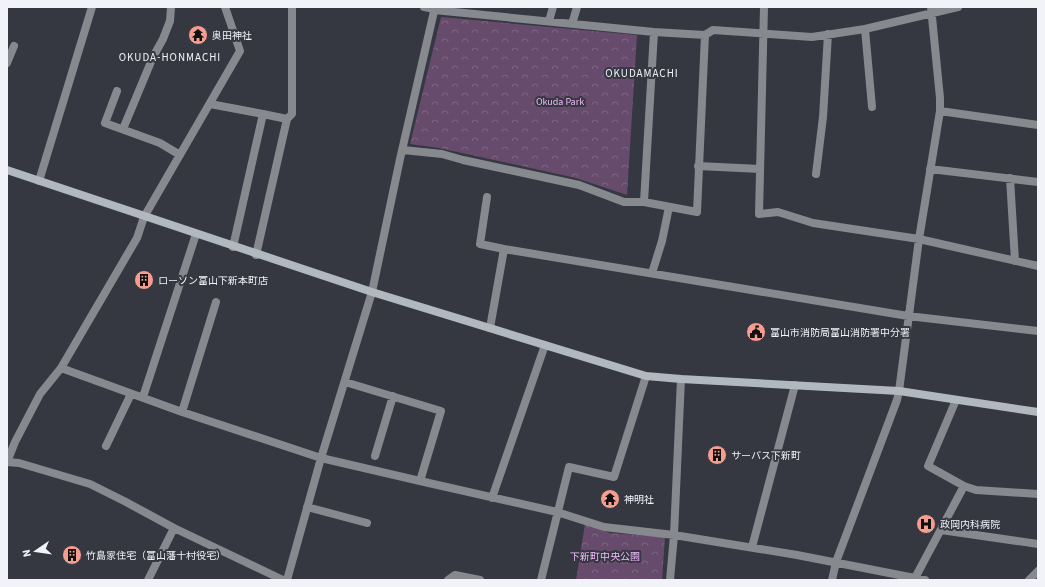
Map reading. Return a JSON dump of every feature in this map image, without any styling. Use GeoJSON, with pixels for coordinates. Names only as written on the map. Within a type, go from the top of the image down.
{"type":"FeatureCollection","features":[{"type":"Feature","properties":{"kind":"street"},"geometry":{"type":"LineString","coordinates":[[39,181],[92,7]]}},
{"type":"Feature","properties":{"kind":"street"},"geometry":{"type":"LineString","coordinates":[[123,129],[153,57],[170,22],[171,7]]}},
{"type":"Feature","properties":{"kind":"street"},"geometry":{"type":"LineString","coordinates":[[225,7],[240,51],[144,217],[137,238],[61,368],[40,394],[15,442],[7,462],[20,464],[90,484],[174,528],[283,580]]}},
{"type":"Feature","properties":{"kind":"street"},"geometry":{"type":"LineString","coordinates":[[256,255],[287,119],[292,114],[292,7]]}},
{"type":"Feature","properties":{"kind":"street"},"geometry":{"type":"LineString","coordinates":[[424,7],[550,22],[654,32],[705,34],[713,30],[812,37],[865,29],[931,10],[958,7]]}},
{"type":"Feature","properties":{"kind":"street"},"geometry":{"type":"LineString","coordinates":[[550,22],[553,7]]}},
{"type":"Feature","properties":{"kind":"street"},"geometry":{"type":"LineString","coordinates":[[572,24],[577,7]]}},
{"type":"Feature","properties":{"kind":"street"},"geometry":{"type":"LineString","coordinates":[[764,7],[759,214],[778,212],[813,223],[920,239],[1038,266]]}},
{"type":"Feature","properties":{"kind":"street"},"geometry":{"type":"LineString","coordinates":[[287,580],[321,458],[372,292],[402,150],[435,9]]}},
{"type":"Feature","properties":{"kind":"street"},"geometry":{"type":"LineString","coordinates":[[832,580],[836,562],[897,400],[899,391],[908,316],[940,111],[931,10]]}},
{"type":"Feature","properties":{"kind":"street"},"geometry":{"type":"LineString","coordinates":[[865,29],[872,107]]}},
{"type":"Feature","properties":{"kind":"street"},"geometry":{"type":"LineString","coordinates":[[644,202],[654,32]]}},
{"type":"Feature","properties":{"kind":"street"},"geometry":{"type":"LineString","coordinates":[[402,150],[442,154],[463,160],[579,185],[624,202],[644,202],[697,212],[705,34]]}},
{"type":"Feature","properties":{"kind":"street"},"geometry":{"type":"LineString","coordinates":[[816,174],[823,117],[828,34]]}},
{"type":"Feature","properties":{"kind":"street"},"geometry":{"type":"LineString","coordinates":[[7,63],[14,46]]}},
{"type":"Feature","properties":{"kind":"street"},"geometry":{"type":"LineString","coordinates":[[117,91],[105,123],[160,143],[180,155]]}},
{"type":"Feature","properties":{"kind":"street"},"geometry":{"type":"LineString","coordinates":[[210,104],[287,119]]}},
{"type":"Feature","properties":{"kind":"street"},"geometry":{"type":"LineString","coordinates":[[940,111],[1038,125]]}},
{"type":"Feature","properties":{"kind":"street"},"geometry":{"type":"LineString","coordinates":[[233,246],[263,114]]}},
{"type":"Feature","properties":{"kind":"street"},"geometry":{"type":"LineString","coordinates":[[698,166],[760,169]]}},
{"type":"Feature","properties":{"kind":"street"},"geometry":{"type":"LineString","coordinates":[[7,170],[256,255],[646,376],[899,391],[1038,412]]}},
{"type":"Feature","properties":{"kind":"street"},"geometry":{"type":"LineString","coordinates":[[930,170],[1038,182]]}},
{"type":"Feature","properties":{"kind":"street"},"geometry":{"type":"LineString","coordinates":[[1010,178],[1015,261]]}},
{"type":"Feature","properties":{"kind":"street"},"geometry":{"type":"LineString","coordinates":[[487,198],[480,244],[908,316],[1038,331]]}},
{"type":"Feature","properties":{"kind":"street"},"geometry":{"type":"LineString","coordinates":[[652,273],[662,241],[669,207]]}},
{"type":"Feature","properties":{"kind":"street"},"geometry":{"type":"LineString","coordinates":[[143,397],[196,234]]}},
{"type":"Feature","properties":{"kind":"street"},"geometry":{"type":"LineString","coordinates":[[490,328],[504,249]]}},
{"type":"Feature","properties":{"kind":"street"},"geometry":{"type":"LineString","coordinates":[[182,412],[216,302]]}},
{"type":"Feature","properties":{"kind":"street"},"geometry":{"type":"LineString","coordinates":[[492,498],[545,345]]}},
{"type":"Feature","properties":{"kind":"street"},"geometry":{"type":"LineString","coordinates":[[61,368],[182,412],[321,458],[557,512],[604,527],[674,535],[752,547],[925,580]]}},
{"type":"Feature","properties":{"kind":"street"},"geometry":{"type":"LineString","coordinates":[[541,580],[569,467],[614,477],[646,376]]}},
{"type":"Feature","properties":{"kind":"street"},"geometry":{"type":"LineString","coordinates":[[670,580],[674,535],[681,379]]}},
{"type":"Feature","properties":{"kind":"street"},"geometry":{"type":"LineString","coordinates":[[345,382],[441,411],[420,481]]}},
{"type":"Feature","properties":{"kind":"street"},"geometry":{"type":"LineString","coordinates":[[752,547],[795,385]]}},
{"type":"Feature","properties":{"kind":"street"},"geometry":{"type":"LineString","coordinates":[[106,446],[131,394]]}},
{"type":"Feature","properties":{"kind":"street"},"geometry":{"type":"LineString","coordinates":[[376,456],[393,396]]}},
{"type":"Feature","properties":{"kind":"street"},"geometry":{"type":"LineString","coordinates":[[956,400],[928,466],[964,486],[976,490],[1038,494]]}},
{"type":"Feature","properties":{"kind":"street"},"geometry":{"type":"LineString","coordinates":[[915,578],[964,486]]}},
{"type":"Feature","properties":{"kind":"street"},"geometry":{"type":"LineString","coordinates":[[307,507],[367,523]]}},
{"type":"Feature","properties":{"kind":"street"},"geometry":{"type":"LineString","coordinates":[[148,580],[174,528]]}},
{"type":"Feature","properties":{"kind":"street"},"geometry":{"type":"LineString","coordinates":[[941,530],[1038,544]]}},
{"type":"Feature","properties":{"kind":"street"},"geometry":{"type":"LineString","coordinates":[[1029,580],[1038,571]]}},
{"type":"Feature","properties":{"kind":"street"},"geometry":{"type":"LineString","coordinates":[[448,580],[455,575],[480,580]]}},
{"type":"Feature","properties":{"kind":"green space","name":"Okuda Park"},"geometry":{"type":"Polygon","coordinates":[[[441,17],[637,35],[627,195],[576,178],[439,148],[410,144],[441,17]]]}},
{"type":"Feature","properties":{"kind":"green space","name":"下新町中央公園"},"geometry":{"type":"Polygon","coordinates":[[[585,524],[610,533],[665,537],[662,580],[576,580],[585,524]]]}},
{"type":"Feature","properties":{"kind":"place","name":"奥田神社"},"geometry":{"type":"Point","coordinates":[198,35]}},
{"type":"Feature","properties":{"kind":"place","name":"ローソン富山下新本町店"},"geometry":{"type":"Point","coordinates":[144,280]}},
{"type":"Feature","properties":{"kind":"place","name":"富山市消防局富山消防署中分署"},"geometry":{"type":"Point","coordinates":[756,332]}},
{"type":"Feature","properties":{"kind":"place","name":"サーパス下新町"},"geometry":{"type":"Point","coordinates":[717,455]}},
{"type":"Feature","properties":{"kind":"place","name":"神明社"},"geometry":{"type":"Point","coordinates":[610,499]}},
{"type":"Feature","properties":{"kind":"place","name":"政岡内科病院"},"geometry":{"type":"Point","coordinates":[926,524]}},
{"type":"Feature","properties":{"kind":"place","name":"竹島家住宅（富山藩十村役宅）"},"geometry":{"type":"Point","coordinates":[72,555]}},
{"type":"Feature","properties":{"kind":"district","name":"OKUDA-HONMACHI"},"geometry":{"type":"Point","coordinates":[170,57]}},
{"type":"Feature","properties":{"kind":"district","name":"OKUDAMACHI"},"geometry":{"type":"Point","coordinates":[642,73]}}]}
